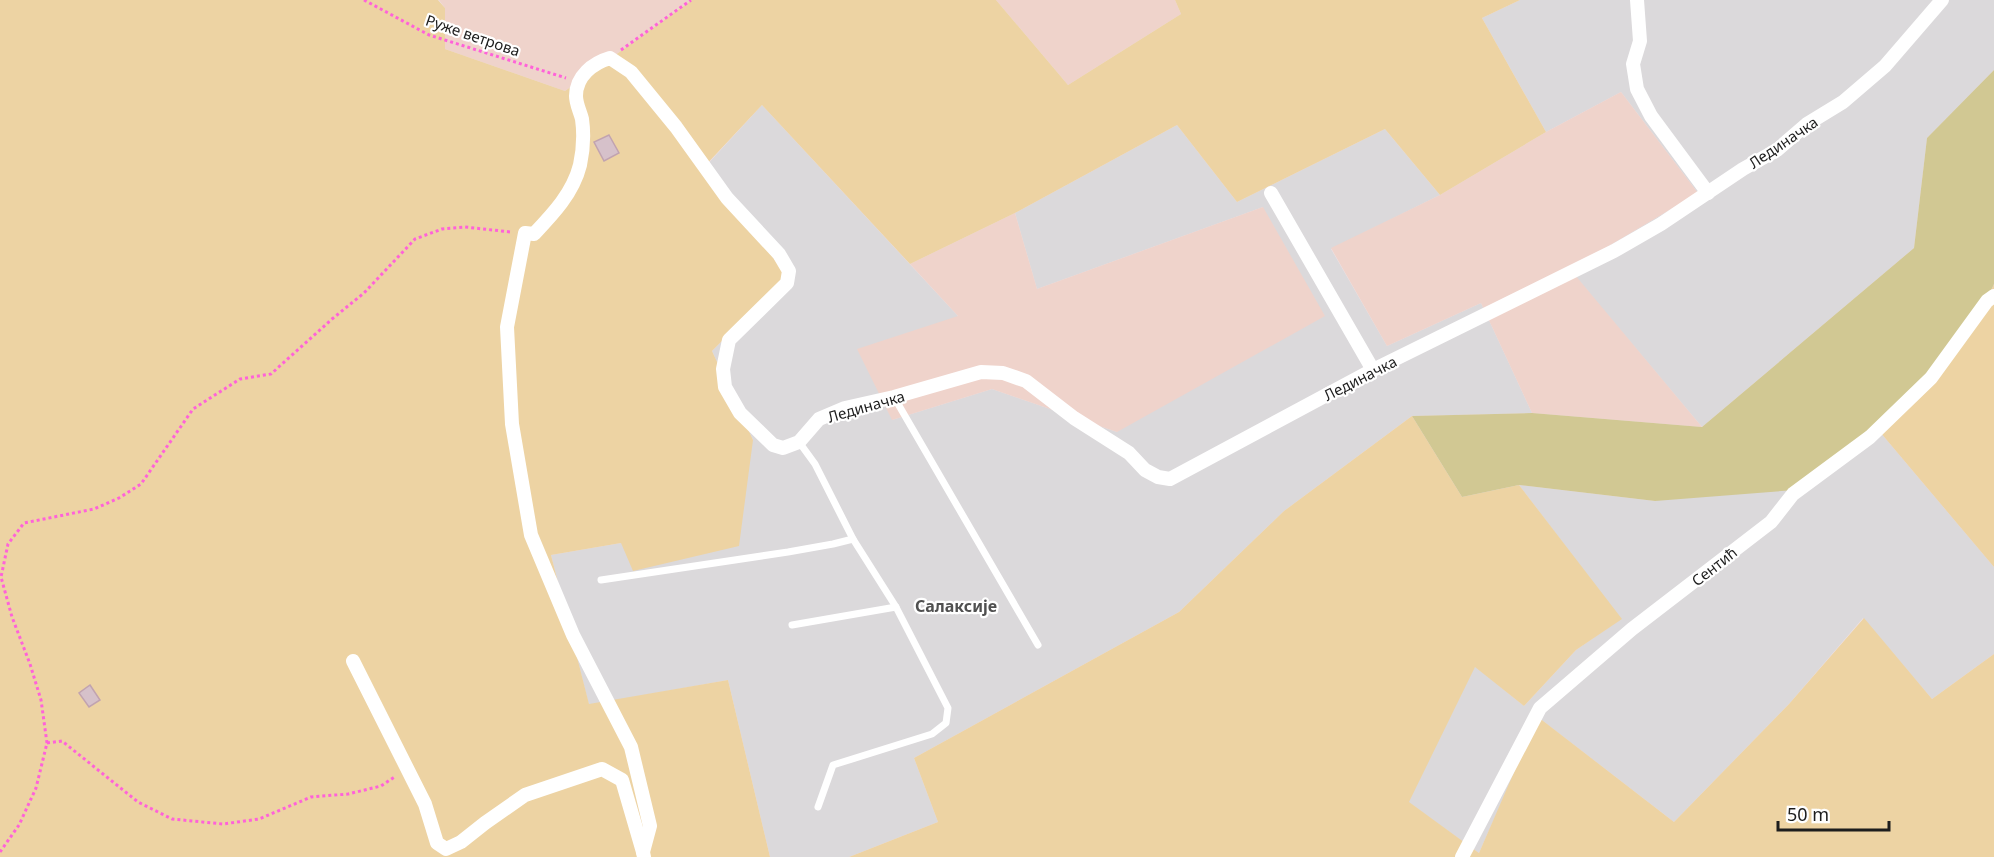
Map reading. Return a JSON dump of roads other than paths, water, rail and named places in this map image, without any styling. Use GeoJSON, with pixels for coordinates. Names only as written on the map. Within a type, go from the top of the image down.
{"type":"FeatureCollection","features":[{"type":"Feature","properties":{"kind":"street"},"geometry":{"type":"LineString","coordinates":[[1637,0],[1640,41],[1633,64],[1637,89],[1651,116],[1708,193]]}},
{"type":"Feature","properties":{"kind":"street","name":"Лединачка"},"geometry":{"type":"LineString","coordinates":[[800,442],[819,419],[846,408],[981,372],[1003,373],[1026,381],[1074,417],[1129,453],[1145,470],[1158,477],[1170,479],[1373,370],[1614,251],[1708,193],[1777,150],[1808,124],[1843,102],[1885,66],[1942,0]]}},
{"type":"Feature","properties":{"kind":"street"},"geometry":{"type":"LineString","coordinates":[[644,854],[650,826],[631,747],[573,635],[531,535],[512,424],[507,327],[525,234],[534,234],[548,219],[565,198],[576,179],[581,162],[582,139],[582,119],[576,97],[578,82],[595,63],[610,58],[631,72],[676,127],[727,198],[779,254],[789,271],[787,283],[729,340],[723,369],[725,387],[740,413],[761,434],[773,445],[783,448],[800,442]]}},
{"type":"Feature","properties":{"kind":"street"},"geometry":{"type":"LineString","coordinates":[[1271,192],[1373,370]]}},
{"type":"Feature","properties":{"kind":"street","name":"Сентић"},"geometry":{"type":"LineString","coordinates":[[1462,857],[1540,708],[1632,629],[1771,522],[1793,494],[1870,437],[1931,378],[1987,301],[1994,296]]}},
{"type":"Feature","properties":{"kind":"street"},"geometry":{"type":"LineString","coordinates":[[353,661],[425,804],[437,843],[446,849],[461,842],[525,795],[602,769],[622,780],[644,854]]}},
{"type":"Feature","properties":{"kind":"lane"},"geometry":{"type":"LineString","coordinates":[[894,397],[1038,645]]}},
{"type":"Feature","properties":{"kind":"lane"},"geometry":{"type":"LineString","coordinates":[[800,442],[815,464],[853,538],[896,607],[948,708],[946,723],[932,734],[833,765],[818,807]]}},
{"type":"Feature","properties":{"kind":"lane"},"geometry":{"type":"LineString","coordinates":[[601,580],[788,552],[853,538]]}},
{"type":"Feature","properties":{"kind":"lane"},"geometry":{"type":"LineString","coordinates":[[792,625],[896,607]]}},
{"type":"Feature","properties":{"kind":"district","name":"Салаксије"},"geometry":{"type":"Point","coordinates":[956,606]}}]}
